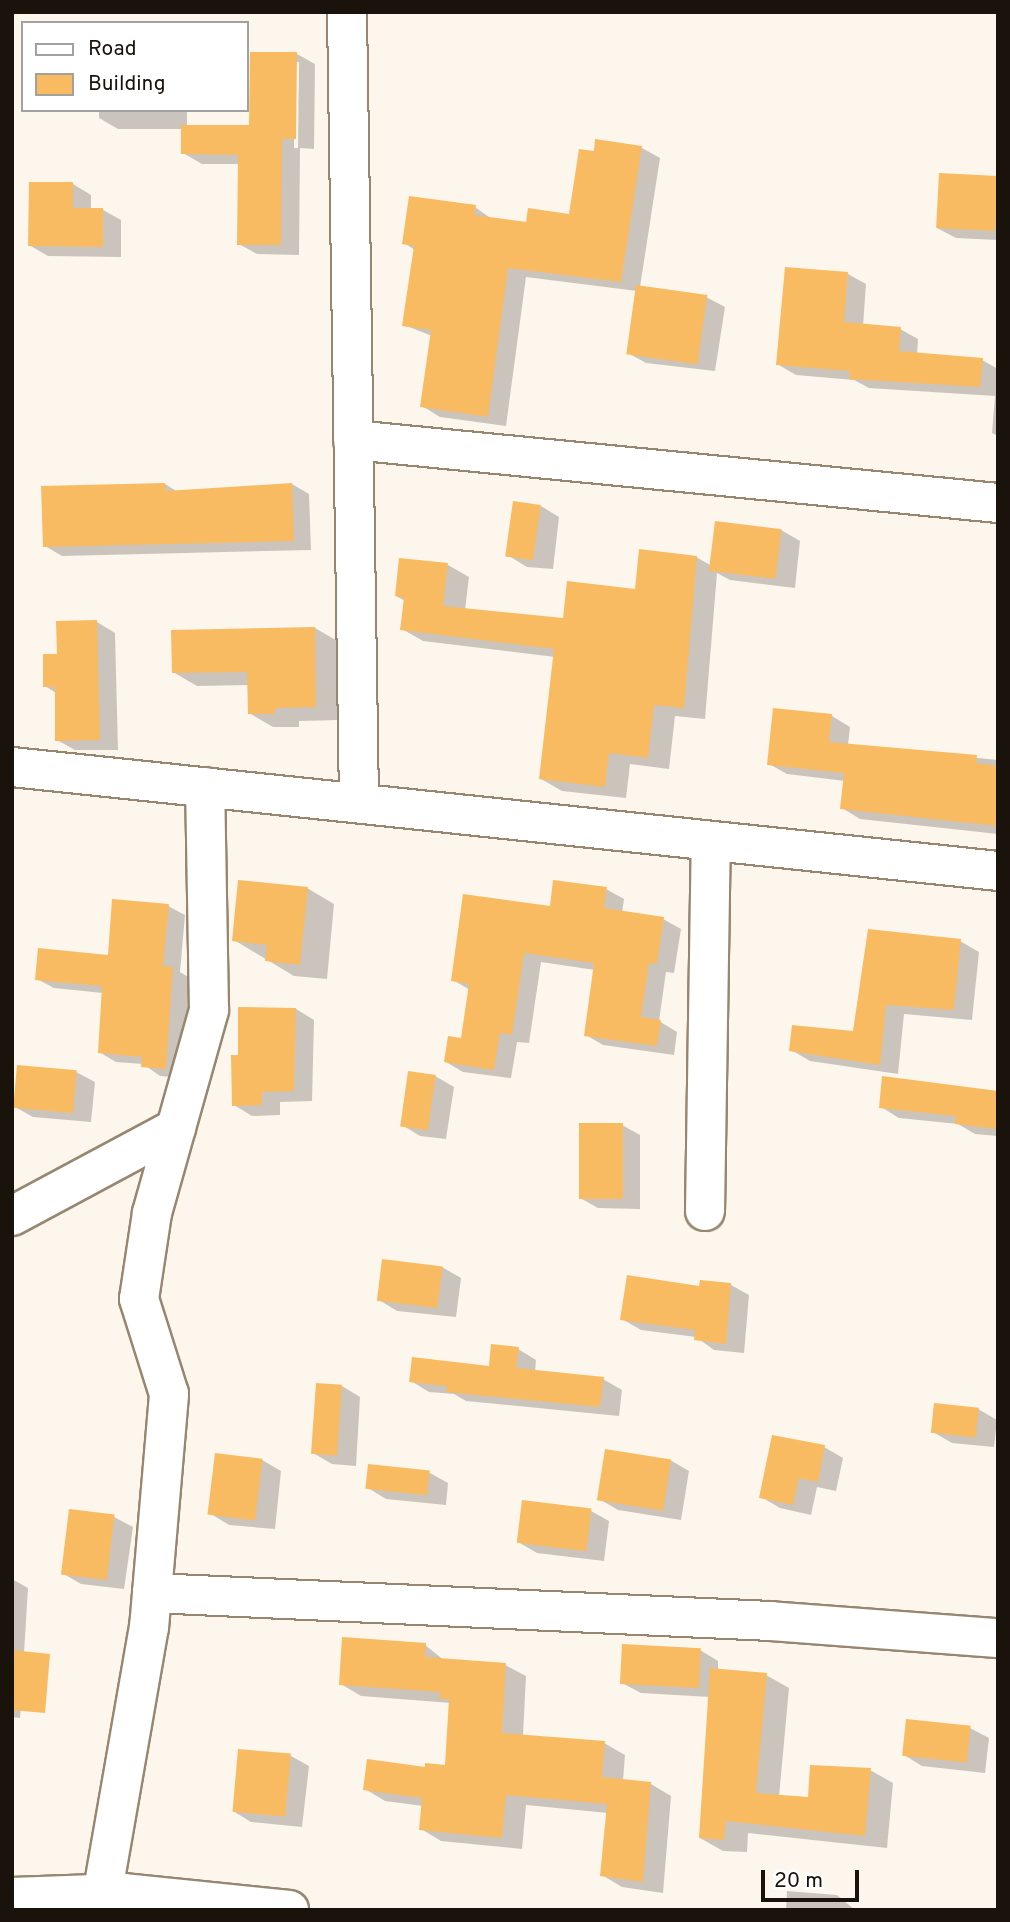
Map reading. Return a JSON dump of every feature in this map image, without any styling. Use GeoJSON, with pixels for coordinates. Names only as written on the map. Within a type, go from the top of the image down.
{"type":"FeatureCollection","features":[{"type":"Feature","properties":{"kind":"street"},"geometry":{"type":"LineString","coordinates":[[347,12],[359,801]]}},
{"type":"Feature","properties":{"kind":"street"},"geometry":{"type":"LineString","coordinates":[[353,440],[998,503]]}},
{"type":"Feature","properties":{"kind":"street"},"geometry":{"type":"LineString","coordinates":[[12,767],[359,801],[710,844],[998,871]]}},
{"type":"Feature","properties":{"kind":"street"},"geometry":{"type":"LineString","coordinates":[[102,1896],[152,1593],[169,1394],[139,1299],[152,1213],[209,1010],[205,787]]}},
{"type":"Feature","properties":{"kind":"street"},"geometry":{"type":"LineString","coordinates":[[705,1211],[710,844]]}},
{"type":"Feature","properties":{"kind":"street"},"geometry":{"type":"LineString","coordinates":[[12,1216],[176,1128]]}},
{"type":"Feature","properties":{"kind":"street"},"geometry":{"type":"LineString","coordinates":[[152,1593],[770,1621],[998,1638]]}},
{"type":"Feature","properties":{"kind":"street"},"geometry":{"type":"LineString","coordinates":[[12,1897],[102,1896],[142,1902],[289,1910]]}},
{"type":"Feature","properties":{"kind":"building"},"geometry":{"type":"Polygon","coordinates":[[[250,52],[297,52],[296,139],[282,139],[281,245],[237,245],[238,155],[181,154],[181,125],[249,125],[250,52]]]}},
{"type":"Feature","properties":{"kind":"building"},"geometry":{"type":"Polygon","coordinates":[[[595,139],[642,146],[621,282],[508,268],[488,417],[420,407],[431,330],[402,326],[414,246],[402,244],[409,196],[476,205],[474,215],[526,222],[528,208],[569,214],[579,149],[594,151],[595,139]]]}},
{"type":"Feature","properties":{"kind":"building"},"geometry":{"type":"Polygon","coordinates":[[[939,173],[998,176],[995,231],[936,228],[939,173]]]}},
{"type":"Feature","properties":{"kind":"building"},"geometry":{"type":"Polygon","coordinates":[[[29,182],[73,182],[73,208],[103,208],[103,247],[28,246],[29,182]]]}},
{"type":"Feature","properties":{"kind":"building"},"geometry":{"type":"Polygon","coordinates":[[[785,267],[848,272],[844,322],[901,327],[899,351],[983,358],[980,387],[849,379],[850,371],[776,365],[785,267]]]}},
{"type":"Feature","properties":{"kind":"building"},"geometry":{"type":"Polygon","coordinates":[[[636,285],[707,295],[698,364],[626,354],[636,285]]]}},
{"type":"Feature","properties":{"kind":"building"},"geometry":{"type":"Polygon","coordinates":[[[165,483],[166,491],[292,483],[294,541],[43,547],[41,486],[165,483]]]}},
{"type":"Feature","properties":{"kind":"building"},"geometry":{"type":"Polygon","coordinates":[[[513,501],[541,505],[533,560],[505,556],[513,501]]]}},
{"type":"Feature","properties":{"kind":"building"},"geometry":{"type":"Polygon","coordinates":[[[715,521],[782,529],[775,579],[709,571],[715,521]]]}},
{"type":"Feature","properties":{"kind":"building"},"geometry":{"type":"Polygon","coordinates":[[[639,549],[697,556],[684,708],[654,705],[648,758],[609,753],[605,787],[539,779],[554,649],[400,630],[404,598],[395,596],[399,558],[448,563],[443,606],[563,618],[567,581],[635,589],[639,549]]]}},
{"type":"Feature","properties":{"kind":"building"},"geometry":{"type":"Polygon","coordinates":[[[97,620],[100,740],[55,741],[55,687],[43,687],[43,654],[57,654],[56,621],[97,620]]]}},
{"type":"Feature","properties":{"kind":"building"},"geometry":{"type":"Polygon","coordinates":[[[315,627],[316,707],[275,708],[275,714],[248,714],[247,672],[172,673],[171,630],[315,627]]]}},
{"type":"Feature","properties":{"kind":"building"},"geometry":{"type":"Polygon","coordinates":[[[773,708],[832,714],[829,742],[977,755],[976,763],[998,766],[998,826],[840,809],[844,773],[767,765],[773,708]]]}},
{"type":"Feature","properties":{"kind":"building"},"geometry":{"type":"Polygon","coordinates":[[[238,880],[308,887],[300,965],[265,961],[267,945],[232,941],[238,880]]]}},
{"type":"Feature","properties":{"kind":"building"},"geometry":{"type":"Polygon","coordinates":[[[553,880],[607,887],[604,908],[664,917],[657,964],[649,963],[641,1017],[661,1020],[657,1046],[584,1036],[594,963],[524,953],[512,1035],[500,1033],[494,1070],[444,1062],[448,1036],[461,1038],[469,984],[451,981],[463,894],[550,906],[553,880]]]}},
{"type":"Feature","properties":{"kind":"building"},"geometry":{"type":"Polygon","coordinates":[[[112,899],[169,904],[163,966],[173,967],[166,1069],[141,1067],[142,1057],[98,1053],[102,986],[35,980],[38,948],[108,955],[112,899]]]}},
{"type":"Feature","properties":{"kind":"building"},"geometry":{"type":"Polygon","coordinates":[[[868,929],[961,939],[954,1010],[886,1005],[880,1065],[789,1051],[792,1025],[853,1031],[868,929]]]}},
{"type":"Feature","properties":{"kind":"building"},"geometry":{"type":"Polygon","coordinates":[[[238,1007],[296,1008],[294,1091],[262,1092],[262,1105],[232,1106],[231,1055],[238,1055],[238,1007]]]}},
{"type":"Feature","properties":{"kind":"building"},"geometry":{"type":"Polygon","coordinates":[[[17,1065],[77,1070],[73,1113],[13,1108],[17,1065]]]}},
{"type":"Feature","properties":{"kind":"building"},"geometry":{"type":"Polygon","coordinates":[[[408,1071],[436,1075],[428,1130],[400,1126],[408,1071]]]}},
{"type":"Feature","properties":{"kind":"building"},"geometry":{"type":"Polygon","coordinates":[[[882,1076],[998,1091],[998,1129],[955,1124],[956,1116],[879,1108],[882,1076]]]}},
{"type":"Feature","properties":{"kind":"building"},"geometry":{"type":"Polygon","coordinates":[[[579,1123],[623,1123],[623,1199],[579,1199],[579,1123]]]}},
{"type":"Feature","properties":{"kind":"building"},"geometry":{"type":"Polygon","coordinates":[[[382,1259],[443,1266],[437,1308],[377,1301],[382,1259]]]}},
{"type":"Feature","properties":{"kind":"building"},"geometry":{"type":"Polygon","coordinates":[[[627,1275],[699,1286],[700,1280],[731,1283],[726,1344],[694,1340],[695,1330],[620,1320],[627,1275]]]}},
{"type":"Feature","properties":{"kind":"building"},"geometry":{"type":"Polygon","coordinates":[[[491,1344],[519,1347],[516,1368],[604,1377],[600,1407],[446,1392],[447,1386],[409,1382],[412,1357],[489,1366],[491,1344]]]}},
{"type":"Feature","properties":{"kind":"building"},"geometry":{"type":"Polygon","coordinates":[[[316,1383],[342,1385],[337,1456],[311,1454],[316,1383]]]}},
{"type":"Feature","properties":{"kind":"building"},"geometry":{"type":"Polygon","coordinates":[[[934,1403],[979,1408],[976,1438],[931,1433],[934,1403]]]}},
{"type":"Feature","properties":{"kind":"building"},"geometry":{"type":"Polygon","coordinates":[[[772,1435],[825,1445],[818,1482],[799,1478],[793,1505],[759,1498],[772,1435]]]}},
{"type":"Feature","properties":{"kind":"building"},"geometry":{"type":"Polygon","coordinates":[[[605,1449],[671,1459],[663,1511],[597,1500],[605,1449]]]}},
{"type":"Feature","properties":{"kind":"building"},"geometry":{"type":"Polygon","coordinates":[[[215,1453],[263,1459],[255,1520],[207,1515],[215,1453]]]}},
{"type":"Feature","properties":{"kind":"building"},"geometry":{"type":"Polygon","coordinates":[[[368,1464],[430,1470],[427,1495],[365,1489],[368,1464]]]}},
{"type":"Feature","properties":{"kind":"building"},"geometry":{"type":"Polygon","coordinates":[[[522,1500],[591,1509],[586,1551],[517,1543],[522,1500]]]}},
{"type":"Feature","properties":{"kind":"building"},"geometry":{"type":"Polygon","coordinates":[[[69,1509],[115,1515],[107,1580],[61,1575],[69,1509]]]}},
{"type":"Feature","properties":{"kind":"building"},"geometry":{"type":"Polygon","coordinates":[[[342,1637],[426,1643],[425,1657],[506,1663],[502,1733],[605,1741],[602,1777],[651,1782],[643,1882],[600,1876],[607,1804],[506,1795],[502,1838],[419,1830],[422,1798],[363,1790],[367,1759],[425,1767],[425,1763],[445,1765],[449,1699],[439,1699],[440,1692],[339,1685],[342,1637]]]}},
{"type":"Feature","properties":{"kind":"building"},"geometry":{"type":"Polygon","coordinates":[[[622,1644],[701,1648],[699,1688],[620,1684],[622,1644]]]}},
{"type":"Feature","properties":{"kind":"building"},"geometry":{"type":"Polygon","coordinates":[[[12,1650],[50,1654],[45,1713],[12,1710],[12,1650]]]}},
{"type":"Feature","properties":{"kind":"building"},"geometry":{"type":"Polygon","coordinates":[[[710,1668],[767,1673],[756,1793],[808,1797],[810,1765],[871,1768],[865,1836],[726,1821],[724,1840],[699,1838],[710,1668]]]}},
{"type":"Feature","properties":{"kind":"building"},"geometry":{"type":"Polygon","coordinates":[[[906,1719],[971,1726],[967,1763],[902,1756],[906,1719]]]}},
{"type":"Feature","properties":{"kind":"building"},"geometry":{"type":"Polygon","coordinates":[[[238,1749],[291,1754],[285,1816],[233,1812],[238,1749]]]}}]}
